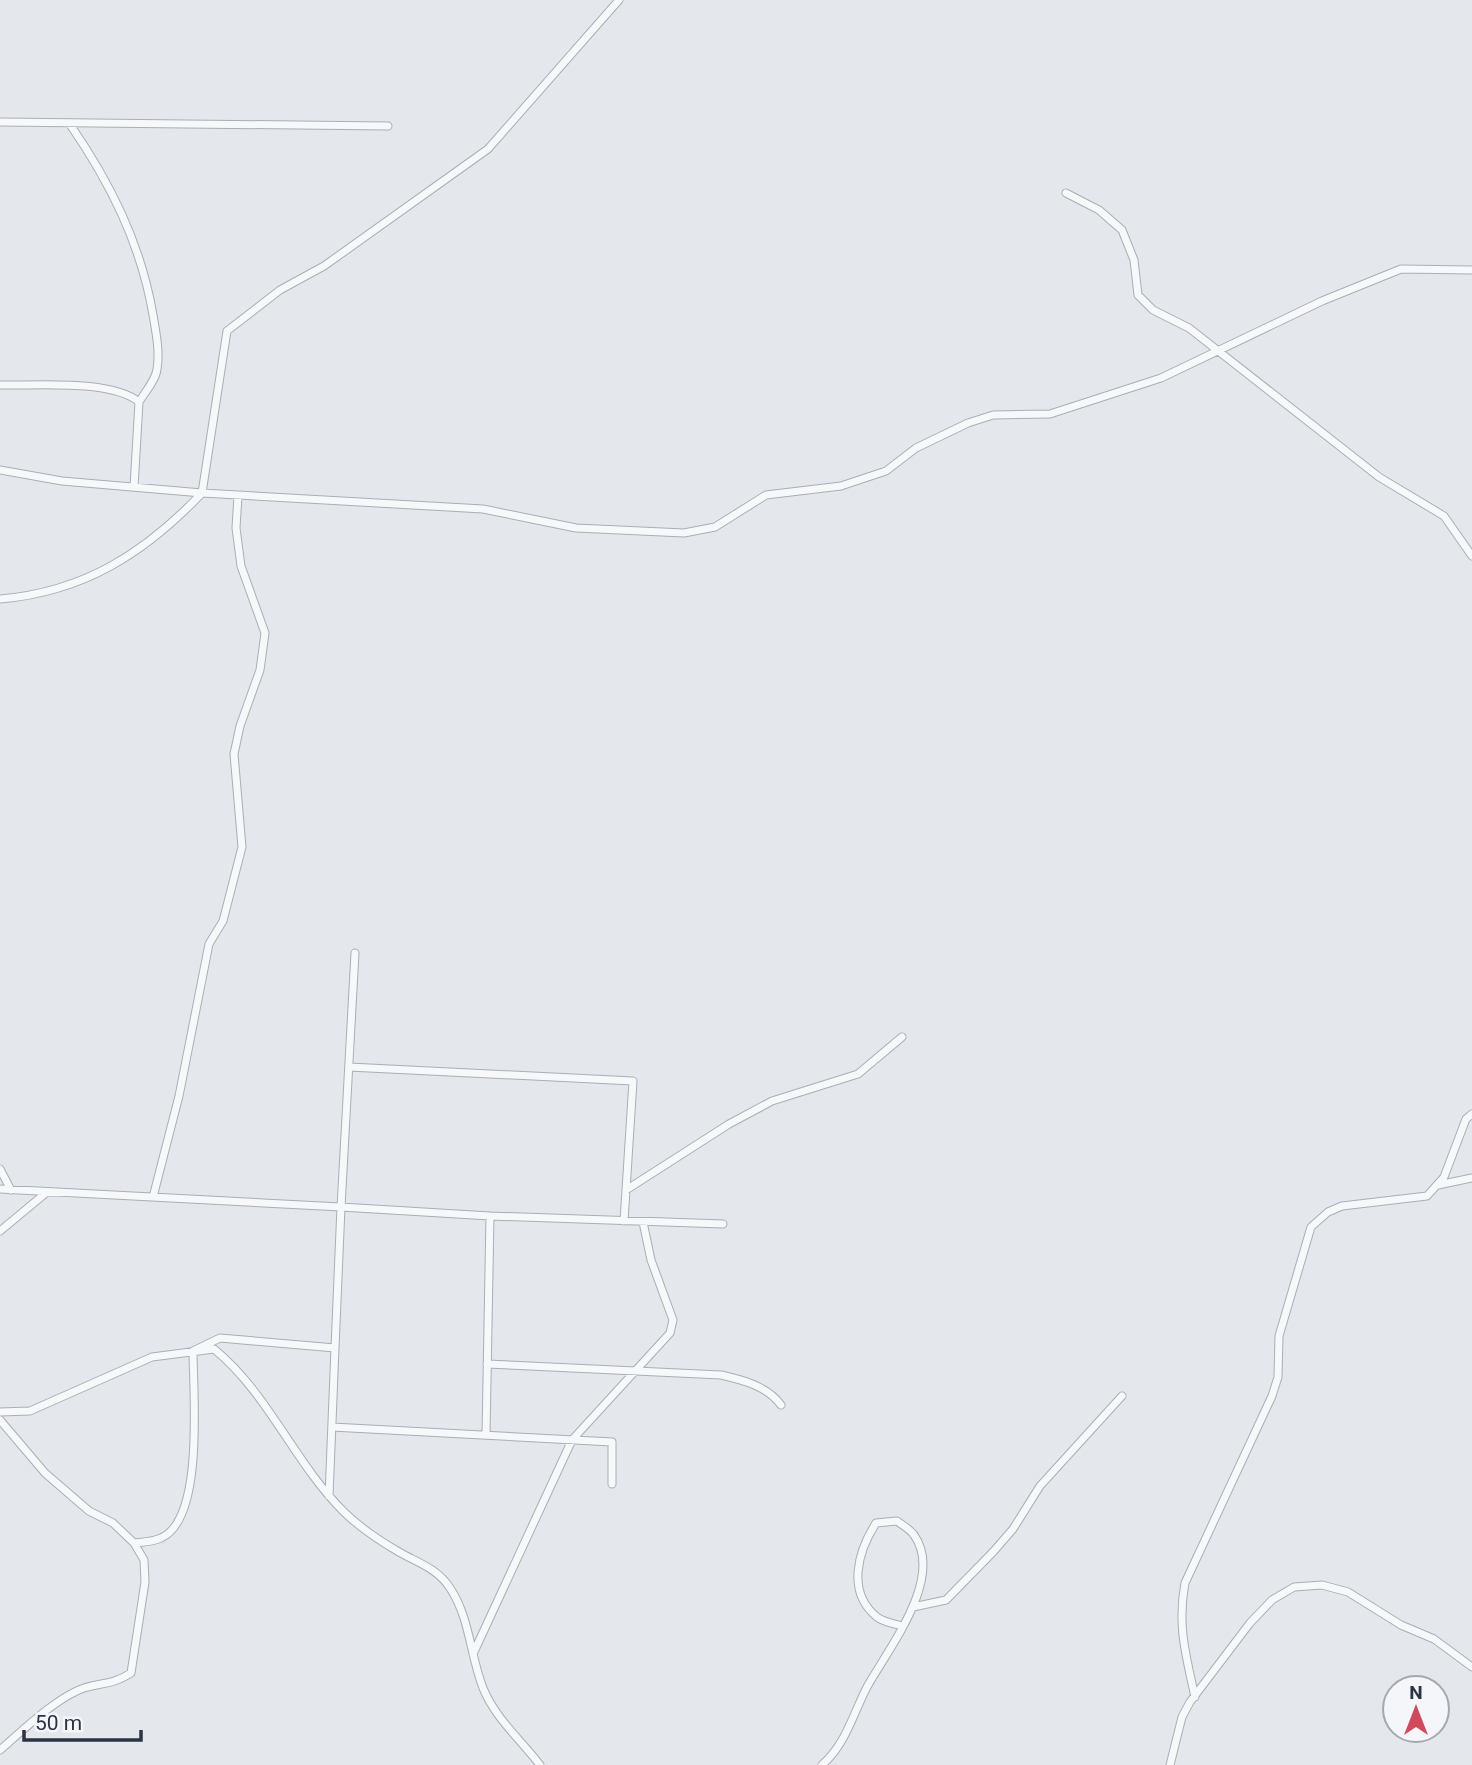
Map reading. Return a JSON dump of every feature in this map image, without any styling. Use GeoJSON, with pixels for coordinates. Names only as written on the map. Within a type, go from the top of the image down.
{"type":"FeatureCollection","features":[{"type":"Feature","properties":{"kind":"lane"},"geometry":{"type":"LineString","coordinates":[[0,599],[33,596],[76,584],[121,560],[169,528],[202,494],[227,331],[280,290],[324,266],[488,149],[619,0]]}},
{"type":"Feature","properties":{"kind":"lane"},"geometry":{"type":"LineString","coordinates":[[0,122],[388,126]]}},
{"type":"Feature","properties":{"kind":"lane"},"geometry":{"type":"LineString","coordinates":[[69,123],[93,158],[125,216],[146,281],[156,330],[157,372],[139,402],[134,488]]}},
{"type":"Feature","properties":{"kind":"lane"},"geometry":{"type":"LineString","coordinates":[[1066,193],[1099,210],[1122,230],[1133,260],[1138,295],[1153,310],[1189,328],[1379,477],[1444,516],[1472,556]]}},
{"type":"Feature","properties":{"kind":"lane"},"geometry":{"type":"LineString","coordinates":[[0,470],[62,481],[134,488],[483,509],[576,528],[684,533],[715,527],[766,495],[841,486],[886,471],[916,448],[968,423],[993,415],[1050,414],[1161,378],[1322,301],[1401,269],[1472,270]]}},
{"type":"Feature","properties":{"kind":"lane"},"geometry":{"type":"LineString","coordinates":[[0,385],[100,388],[127,392],[139,402]]}},
{"type":"Feature","properties":{"kind":"lane"},"geometry":{"type":"LineString","coordinates":[[153,1197],[181,1084],[209,944],[223,921],[242,848],[234,754],[240,726],[260,670],[265,633],[241,566],[236,528],[238,496]]}},
{"type":"Feature","properties":{"kind":"lane"},"geometry":{"type":"LineString","coordinates":[[330,1496],[341,1208],[355,953]]}},
{"type":"Feature","properties":{"kind":"lane"},"geometry":{"type":"LineString","coordinates":[[626,1190],[729,1124],[772,1101],[858,1074],[902,1037]]}},
{"type":"Feature","properties":{"kind":"lane"},"geometry":{"type":"LineString","coordinates":[[349,1068],[633,1082],[624,1221]]}},
{"type":"Feature","properties":{"kind":"lane"},"geometry":{"type":"LineString","coordinates":[[1195,1697],[1181,1632],[1180,1610],[1185,1583],[1272,1396],[1278,1377],[1279,1336],[1311,1227],[1328,1212],[1342,1206],[1427,1196],[1444,1177],[1466,1119],[1472,1114]]}},
{"type":"Feature","properties":{"kind":"lane"},"geometry":{"type":"LineString","coordinates":[[0,1169],[11,1190]]}},
{"type":"Feature","properties":{"kind":"lane"},"geometry":{"type":"LineString","coordinates":[[1437,1185],[1472,1178]]}},
{"type":"Feature","properties":{"kind":"lane"},"geometry":{"type":"LineString","coordinates":[[0,1189],[490,1216],[723,1224]]}},
{"type":"Feature","properties":{"kind":"lane"},"geometry":{"type":"LineString","coordinates":[[0,1231],[47,1192]]}},
{"type":"Feature","properties":{"kind":"lane"},"geometry":{"type":"LineString","coordinates":[[486,1435],[490,1216]]}},
{"type":"Feature","properties":{"kind":"lane"},"geometry":{"type":"LineString","coordinates":[[473,1655],[572,1440],[670,1333],[673,1320],[651,1260],[643,1222]]}},
{"type":"Feature","properties":{"kind":"lane"},"geometry":{"type":"LineString","coordinates":[[193,1351],[220,1338],[335,1348]]}},
{"type":"Feature","properties":{"kind":"lane"},"geometry":{"type":"LineString","coordinates":[[0,1412],[30,1410],[152,1357],[214,1349],[238,1369],[344,1513],[398,1552],[431,1567],[450,1587],[466,1621],[473,1655],[493,1708],[540,1765]]}},
{"type":"Feature","properties":{"kind":"lane"},"geometry":{"type":"LineString","coordinates":[[134,1543],[163,1538],[177,1523],[187,1501],[194,1466],[193,1351]]}},
{"type":"Feature","properties":{"kind":"lane"},"geometry":{"type":"LineString","coordinates":[[487,1364],[721,1375],[743,1380],[774,1396],[781,1405]]}},
{"type":"Feature","properties":{"kind":"lane"},"geometry":{"type":"LineString","coordinates":[[913,1607],[946,1600],[1013,1529],[1040,1486],[1122,1396]]}},
{"type":"Feature","properties":{"kind":"lane"},"geometry":{"type":"LineString","coordinates":[[0,1420],[45,1473],[89,1511],[113,1523],[134,1543],[144,1560],[145,1582],[131,1673],[113,1684],[83,1689],[47,1710],[0,1750]]}},
{"type":"Feature","properties":{"kind":"lane"},"geometry":{"type":"LineString","coordinates":[[332,1427],[612,1442],[612,1484]]}},
{"type":"Feature","properties":{"kind":"lane"},"geometry":{"type":"LineString","coordinates":[[822,1765],[844,1738],[866,1689],[913,1607],[922,1583],[921,1552],[914,1535],[897,1521],[876,1523],[863,1544],[856,1576],[864,1602],[878,1619],[902,1626]]}},
{"type":"Feature","properties":{"kind":"lane"},"geometry":{"type":"LineString","coordinates":[[1170,1765],[1182,1717],[1195,1697],[1250,1623],[1272,1600],[1294,1587],[1322,1585],[1348,1592],[1401,1625],[1434,1639],[1472,1667]]}}]}
